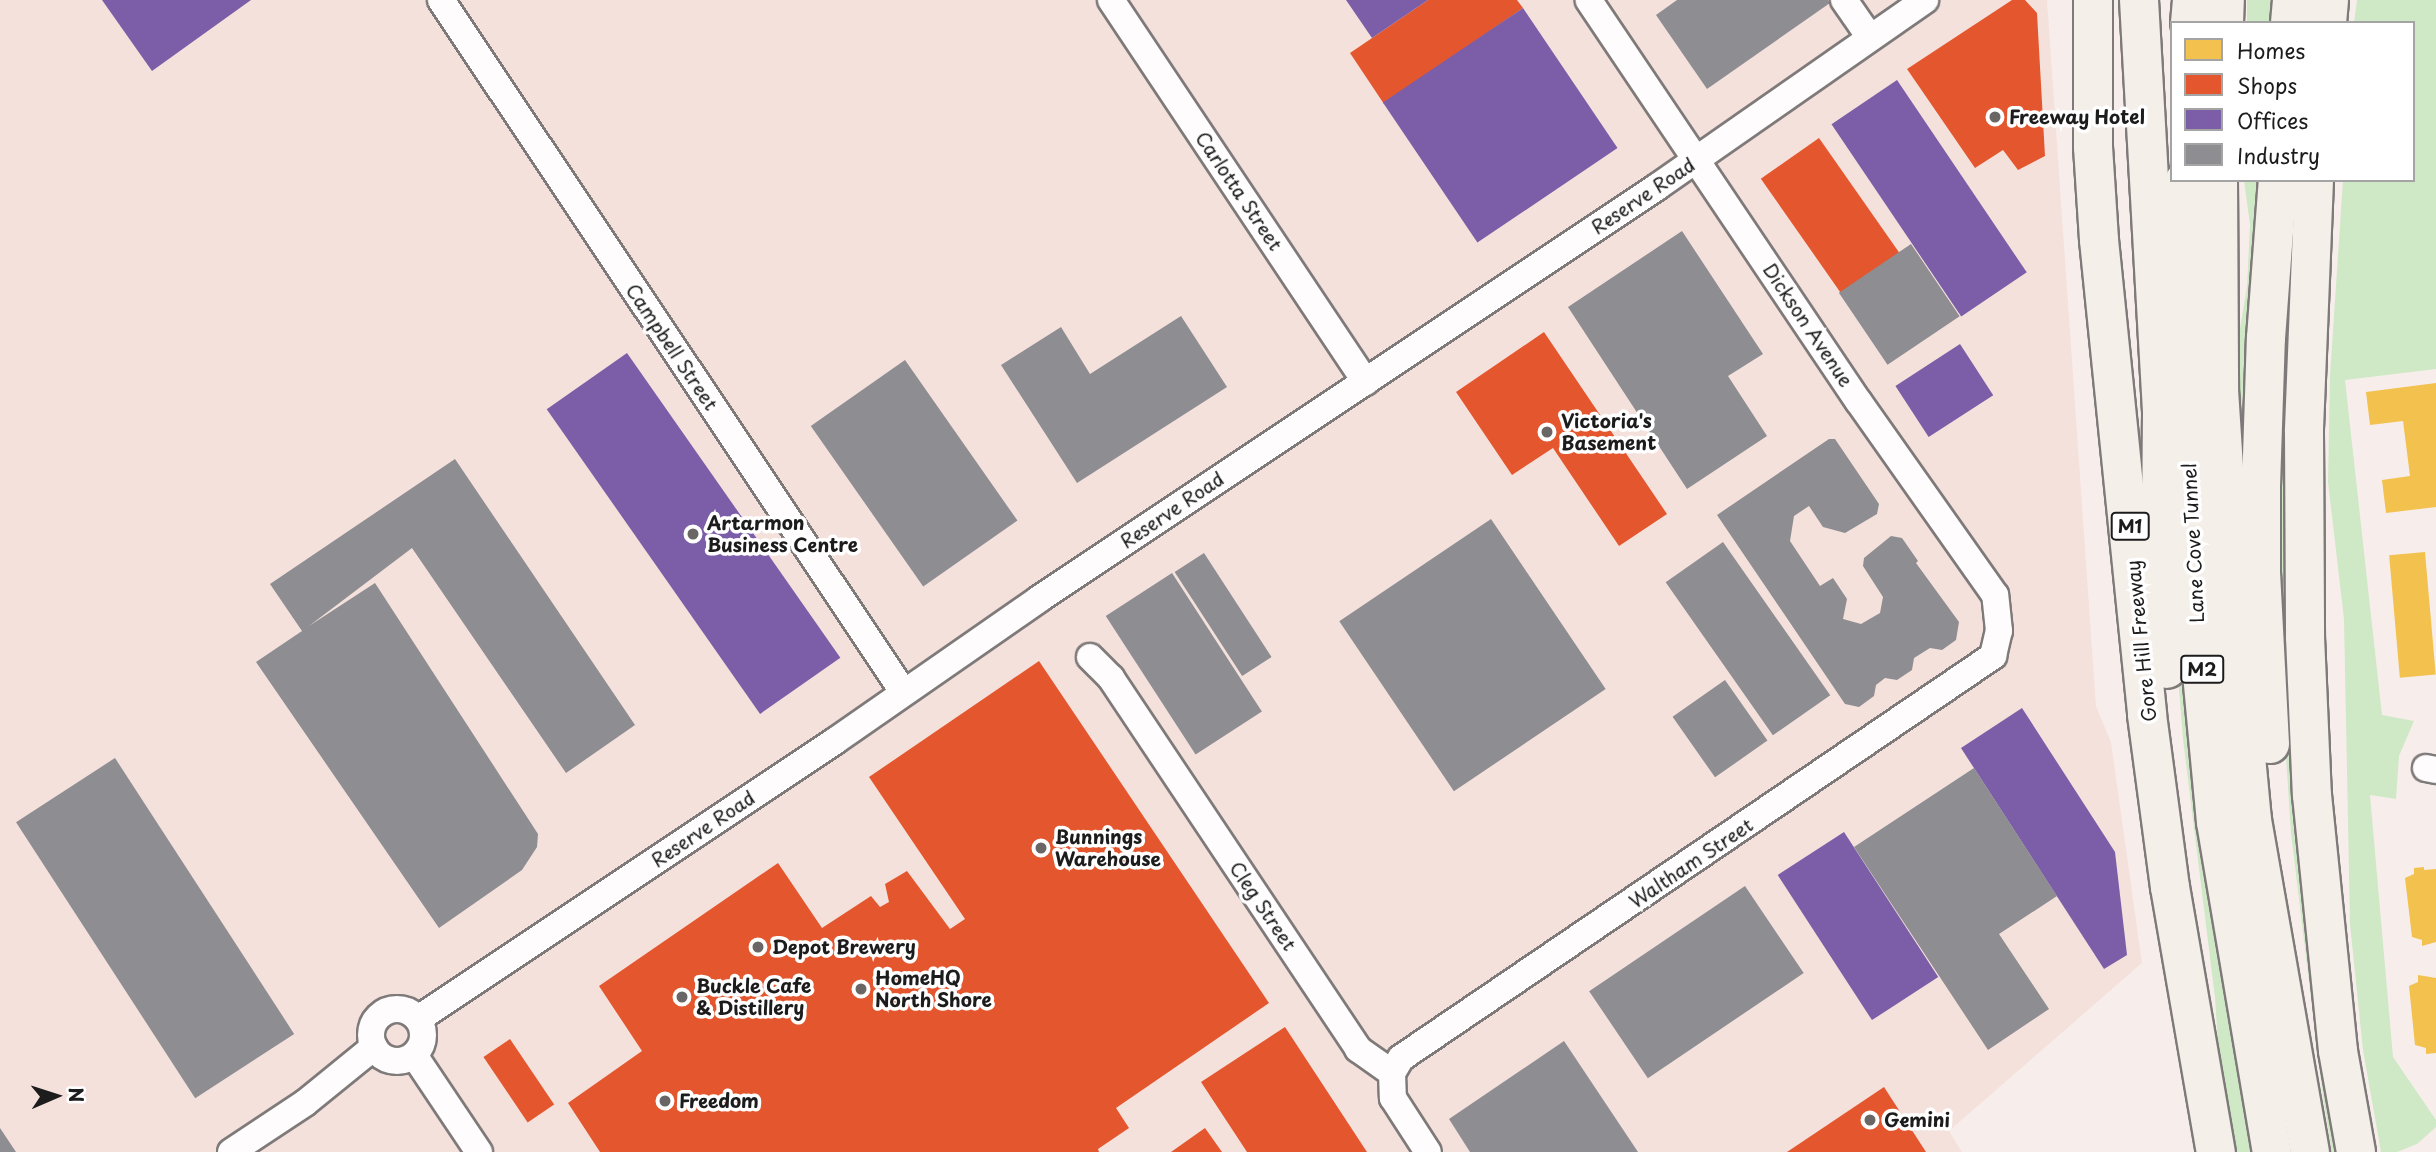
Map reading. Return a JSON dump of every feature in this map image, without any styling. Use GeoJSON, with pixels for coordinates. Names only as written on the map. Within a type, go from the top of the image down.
{"type":"FeatureCollection","features":[{"type":"Feature","properties":{"kind":"highway","name":"Gore Hill Freeway"},"geometry":{"type":"LineString","coordinates":[[2092,0],[2093,147],[2147,715],[2170,887],[2216,1152]]}},
{"type":"Feature","properties":{"kind":"highway"},"geometry":{"type":"LineString","coordinates":[[2190,21],[2192,0]]}},
{"type":"Feature","properties":{"kind":"highway"},"geometry":{"type":"LineString","coordinates":[[2224,21],[2225,0]]}},
{"type":"Feature","properties":{"kind":"highway"},"geometry":{"type":"LineString","coordinates":[[2290,21],[2292,0]]}},
{"type":"Feature","properties":{"kind":"highway"},"geometry":{"type":"LineString","coordinates":[[2327,21],[2329,0]]}},
{"type":"Feature","properties":{"kind":"highway"},"geometry":{"type":"LineString","coordinates":[[2136,6],[2162,414],[2161,528],[2168,700],[2197,1049]]}},
{"type":"Feature","properties":{"kind":"highway","name":"Lane Cove Tunnel"},"geometry":{"type":"LineString","coordinates":[[2185,182],[2186,404],[2197,621],[2216,822],[2272,1152]]}},
{"type":"Feature","properties":{"kind":"highway","name":"Lane Cove Tunnel"},"geometry":{"type":"LineString","coordinates":[[2218,182],[2219,390],[2236,651],[2252,820],[2296,1086]]}},
{"type":"Feature","properties":{"kind":"highway"},"geometry":{"type":"LineString","coordinates":[[2278,182],[2266,338],[2262,572],[2276,829],[2296,1086]]}},
{"type":"Feature","properties":{"kind":"highway"},"geometry":{"type":"LineString","coordinates":[[2314,182],[2304,432],[2305,637],[2312,795],[2338,1051],[2356,1152]]}},
{"type":"Feature","properties":{"kind":"highway","name":"M2"},"geometry":{"type":"LineString","coordinates":[[2296,1086],[2310,1152]]}},
{"type":"Feature","properties":{"kind":"street","name":"Campbell Street"},"geometry":{"type":"LineString","coordinates":[[441,0],[904,693]]}},
{"type":"Feature","properties":{"kind":"street","name":"Carlotta Street"},"geometry":{"type":"LineString","coordinates":[[1111,0],[1366,382]]}},
{"type":"Feature","properties":{"kind":"street","name":"Dickson Avenue"},"geometry":{"type":"LineString","coordinates":[[1589,0],[1858,401],[1995,595],[1999,631],[1993,656]]}},
{"type":"Feature","properties":{"kind":"street"},"geometry":{"type":"LineString","coordinates":[[1844,0],[1869,36]]}},
{"type":"Feature","properties":{"kind":"street","name":"Reserve Road"},"geometry":{"type":"LineString","coordinates":[[418,1019],[904,693],[1050,591],[1697,160],[1869,36],[1925,0]]}},
{"type":"Feature","properties":{"kind":"street","name":"Waltham Street"},"geometry":{"type":"LineString","coordinates":[[1392,1073],[1401,1058],[1993,656]]}},
{"type":"Feature","properties":{"kind":"street","name":"Cleg Street"},"geometry":{"type":"LineString","coordinates":[[1090,657],[1111,678],[1358,1049],[1392,1073]]}},
{"type":"Feature","properties":{"kind":"street"},"geometry":{"type":"LineString","coordinates":[[404,1010],[418,1019],[423,1034],[422,1042],[414,1055],[406,1060],[387,1059],[374,1047],[372,1030],[380,1015],[387,1011],[404,1010]]}},
{"type":"Feature","properties":{"kind":"street"},"geometry":{"type":"LineString","coordinates":[[231,1152],[305,1103],[374,1047]]}},
{"type":"Feature","properties":{"kind":"street"},"geometry":{"type":"LineString","coordinates":[[414,1055],[479,1152]]}},
{"type":"Feature","properties":{"kind":"street"},"geometry":{"type":"LineString","coordinates":[[1392,1073],[1394,1098],[1428,1152]]}},
{"type":"Feature","properties":{"kind":"shaded area"},"geometry":{"type":"Polygon","coordinates":[[[0,0],[2047,0],[2096,706],[2111,742],[2142,963],[1949,1131],[1962,1152],[0,1152],[0,0]]]}},
{"type":"Feature","properties":{"kind":"green space"},"geometry":{"type":"Polygon","coordinates":[[[2247,0],[2278,0],[2278,21],[2247,21],[2247,0]]]}},
{"type":"Feature","properties":{"kind":"green space"},"geometry":{"type":"Polygon","coordinates":[[[2357,0],[2436,0],[2436,369],[2345,380],[2382,715],[2414,721],[2399,756],[2396,799],[2370,795],[2393,1057],[2436,1120],[2436,1127],[2417,1144],[2397,1152],[2381,1152],[2363,1050],[2350,924],[2344,619],[2328,482],[2330,376],[2343,182],[2415,182],[2415,21],[2354,21],[2357,0]]]}},
{"type":"Feature","properties":{"kind":"green space"},"geometry":{"type":"Polygon","coordinates":[[[2244,182],[2263,182],[2252,580],[2236,396],[2250,225],[2244,182]]]}},
{"type":"Feature","properties":{"kind":"green space"},"geometry":{"type":"Polygon","coordinates":[[[2284,360],[2292,360],[2341,1152],[2332,1152],[2323,1097],[2291,833],[2276,603],[2284,360]]]}},
{"type":"Feature","properties":{"kind":"green space"},"geometry":{"type":"Polygon","coordinates":[[[2175,489],[2205,852],[2253,1152],[2233,1152],[2221,1086],[2215,998],[2183,739],[2173,614],[2175,489]]]}},
{"type":"Feature","properties":{"kind":"building: Homes"},"geometry":{"type":"Polygon","coordinates":[[[2436,383],[2436,507],[2386,513],[2382,480],[2410,476],[2403,421],[2370,425],[2366,392],[2436,383]]]}},
{"type":"Feature","properties":{"kind":"building: Homes"},"geometry":{"type":"Polygon","coordinates":[[[2425,552],[2436,675],[2400,678],[2389,555],[2425,552]]]}},
{"type":"Feature","properties":{"kind":"building: Homes"},"geometry":{"type":"Polygon","coordinates":[[[2424,867],[2424,870],[2436,869],[2436,942],[2422,946],[2422,940],[2412,937],[2405,878],[2414,874],[2414,868],[2424,867]]]}},
{"type":"Feature","properties":{"kind":"building: Homes"},"geometry":{"type":"Polygon","coordinates":[[[2418,975],[2436,978],[2436,1053],[2426,1054],[2426,1048],[2415,1045],[2409,986],[2418,982],[2418,975]]]}},
{"type":"Feature","properties":{"kind":"building: Shops"},"geometry":{"type":"Polygon","coordinates":[[[1428,0],[1517,0],[1523,8],[1384,104],[1350,53],[1428,0]]]}},
{"type":"Feature","properties":{"kind":"building: Shops"},"geometry":{"type":"Polygon","coordinates":[[[2012,0],[2025,0],[2037,13],[2045,156],[2018,170],[2003,150],[1975,168],[1907,69],[2012,0]]]}},
{"type":"Feature","properties":{"kind":"building: Shops"},"geometry":{"type":"Polygon","coordinates":[[[1819,138],[1899,253],[1841,293],[1761,179],[1819,138]]]}},
{"type":"Feature","properties":{"kind":"building: Shops","name":"Victoria's Basement"},"geometry":{"type":"Polygon","coordinates":[[[1544,332],[1667,514],[1619,546],[1553,448],[1512,475],[1456,392],[1544,332]]]}},
{"type":"Feature","properties":{"kind":"building: Shops"},"geometry":{"type":"Polygon","coordinates":[[[1039,661],[1269,1003],[1116,1108],[1129,1128],[1098,1149],[1099,1152],[600,1152],[568,1103],[642,1051],[599,986],[778,863],[822,928],[871,896],[880,907],[889,902],[885,884],[907,871],[950,929],[965,919],[869,777],[1039,661]]]}},
{"type":"Feature","properties":{"kind":"building: Shops"},"geometry":{"type":"Polygon","coordinates":[[[1285,1027],[1367,1152],[1247,1152],[1201,1082],[1285,1027]]]}},
{"type":"Feature","properties":{"kind":"building: Shops"},"geometry":{"type":"Polygon","coordinates":[[[510,1039],[554,1104],[528,1122],[483,1057],[510,1039]]]}},
{"type":"Feature","properties":{"kind":"building: Shops","name":"Gemini"},"geometry":{"type":"Polygon","coordinates":[[[1884,1087],[1926,1152],[1787,1152],[1884,1087]]]}},
{"type":"Feature","properties":{"kind":"building: Shops"},"geometry":{"type":"Polygon","coordinates":[[[1205,1128],[1222,1152],[1171,1152],[1205,1128]]]}},
{"type":"Feature","properties":{"kind":"building: Offices"},"geometry":{"type":"Polygon","coordinates":[[[102,0],[251,0],[152,71],[102,0]]]}},
{"type":"Feature","properties":{"kind":"building: Offices"},"geometry":{"type":"Polygon","coordinates":[[[1346,0],[1428,0],[1372,38],[1346,0]]]}},
{"type":"Feature","properties":{"kind":"building: Offices"},"geometry":{"type":"Polygon","coordinates":[[[1523,8],[1618,148],[1477,243],[1383,103],[1523,8]]]}},
{"type":"Feature","properties":{"kind":"building: Offices"},"geometry":{"type":"Polygon","coordinates":[[[1897,80],[2027,272],[1961,317],[1832,124],[1897,80]]]}},
{"type":"Feature","properties":{"kind":"building: Offices"},"geometry":{"type":"Polygon","coordinates":[[[1960,344],[1993,395],[1929,437],[1895,386],[1960,344]]]}},
{"type":"Feature","properties":{"kind":"building: Offices","name":"Artarmon Business Centre"},"geometry":{"type":"Polygon","coordinates":[[[627,353],[840,658],[760,714],[547,409],[627,353]]]}},
{"type":"Feature","properties":{"kind":"building: Offices"},"geometry":{"type":"Polygon","coordinates":[[[2022,708],[2115,852],[2127,955],[2104,969],[1961,748],[2022,708]]]}},
{"type":"Feature","properties":{"kind":"building: Offices"},"geometry":{"type":"Polygon","coordinates":[[[1844,832],[1938,977],[1872,1020],[1778,875],[1844,832]]]}},
{"type":"Feature","properties":{"kind":"building: Industry"},"geometry":{"type":"Polygon","coordinates":[[[1677,0],[1828,0],[1830,3],[1707,89],[1656,15],[1677,0]]]}},
{"type":"Feature","properties":{"kind":"building: Industry"},"geometry":{"type":"Polygon","coordinates":[[[1682,231],[1763,354],[1728,376],[1767,436],[1687,489],[1568,307],[1682,231]]]}},
{"type":"Feature","properties":{"kind":"building: Industry"},"geometry":{"type":"Polygon","coordinates":[[[1911,244],[1960,316],[1888,365],[1839,293],[1911,244]]]}},
{"type":"Feature","properties":{"kind":"building: Industry"},"geometry":{"type":"Polygon","coordinates":[[[1181,316],[1227,387],[1077,483],[1001,365],[1061,327],[1090,374],[1181,316]]]}},
{"type":"Feature","properties":{"kind":"building: Industry"},"geometry":{"type":"Polygon","coordinates":[[[905,360],[1017,521],[923,587],[811,426],[905,360]]]}},
{"type":"Feature","properties":{"kind":"building: Industry"},"geometry":{"type":"Polygon","coordinates":[[[1829,439],[1835,439],[1879,504],[1877,514],[1845,533],[1823,527],[1809,506],[1794,516],[1790,541],[1820,586],[1833,578],[1847,599],[1843,619],[1861,624],[1880,613],[1883,597],[1863,566],[1864,558],[1891,536],[1902,538],[1918,561],[1916,563],[1959,622],[1956,640],[1942,650],[1930,648],[1914,658],[1912,670],[1897,680],[1885,678],[1876,685],[1874,696],[1859,707],[1845,704],[1717,515],[1829,439]]]}},
{"type":"Feature","properties":{"kind":"building: Industry"},"geometry":{"type":"Polygon","coordinates":[[[455,459],[635,725],[566,773],[412,548],[309,626],[375,583],[538,834],[537,847],[522,870],[439,928],[256,662],[302,631],[270,584],[455,459]]]}},
{"type":"Feature","properties":{"kind":"building: Industry"},"geometry":{"type":"Polygon","coordinates":[[[1491,519],[1606,689],[1454,791],[1339,621],[1491,519]]]}},
{"type":"Feature","properties":{"kind":"building: Industry"},"geometry":{"type":"Polygon","coordinates":[[[1723,542],[1830,695],[1773,735],[1666,582],[1723,542]]]}},
{"type":"Feature","properties":{"kind":"building: Industry"},"geometry":{"type":"Polygon","coordinates":[[[1204,553],[1272,657],[1242,676],[1175,572],[1204,553]]]}},
{"type":"Feature","properties":{"kind":"building: Industry"},"geometry":{"type":"Polygon","coordinates":[[[1172,573],[1262,711],[1196,754],[1106,616],[1172,573]]]}},
{"type":"Feature","properties":{"kind":"building: Industry"},"geometry":{"type":"Polygon","coordinates":[[[1725,680],[1767,741],[1715,777],[1673,717],[1725,680]]]}},
{"type":"Feature","properties":{"kind":"building: Industry"},"geometry":{"type":"Polygon","coordinates":[[[115,758],[294,1034],[195,1098],[16,822],[115,758]]]}},
{"type":"Feature","properties":{"kind":"building: Industry"},"geometry":{"type":"Polygon","coordinates":[[[1974,768],[2057,896],[1999,934],[2049,1009],[1988,1050],[1854,847],[1974,768]]]}},
{"type":"Feature","properties":{"kind":"building: Industry"},"geometry":{"type":"Polygon","coordinates":[[[1745,886],[1804,973],[1648,1078],[1589,991],[1745,886]]]}},
{"type":"Feature","properties":{"kind":"building: Industry"},"geometry":{"type":"Polygon","coordinates":[[[1564,1041],[1638,1152],[1470,1152],[1449,1119],[1564,1041]]]}},
{"type":"Feature","properties":{"kind":"building: Industry"},"geometry":{"type":"Polygon","coordinates":[[[0,1128],[16,1152],[0,1152],[0,1128]]]}},
{"type":"Feature","properties":{"kind":"place","name":"Freeway Hotel"},"geometry":{"type":"Point","coordinates":[1995,117]}},
{"type":"Feature","properties":{"kind":"place","name":"Victoria's Basement"},"geometry":{"type":"Point","coordinates":[1547,432]}},
{"type":"Feature","properties":{"kind":"place","name":"Artarmon Business Centre"},"geometry":{"type":"Point","coordinates":[693,534]}},
{"type":"Feature","properties":{"kind":"place","name":"Bunnings Warehouse"},"geometry":{"type":"Point","coordinates":[1041,848]}},
{"type":"Feature","properties":{"kind":"place","name":"Depot Brewery"},"geometry":{"type":"Point","coordinates":[758,947]}},
{"type":"Feature","properties":{"kind":"place","name":"HomeHQ North Shore"},"geometry":{"type":"Point","coordinates":[861,989]}},
{"type":"Feature","properties":{"kind":"place","name":"Buckle Cafe & Distillery"},"geometry":{"type":"Point","coordinates":[682,997]}},
{"type":"Feature","properties":{"kind":"place","name":"Freedom"},"geometry":{"type":"Point","coordinates":[665,1101]}},
{"type":"Feature","properties":{"kind":"place","name":"Gemini"},"geometry":{"type":"Point","coordinates":[1870,1120]}}]}
